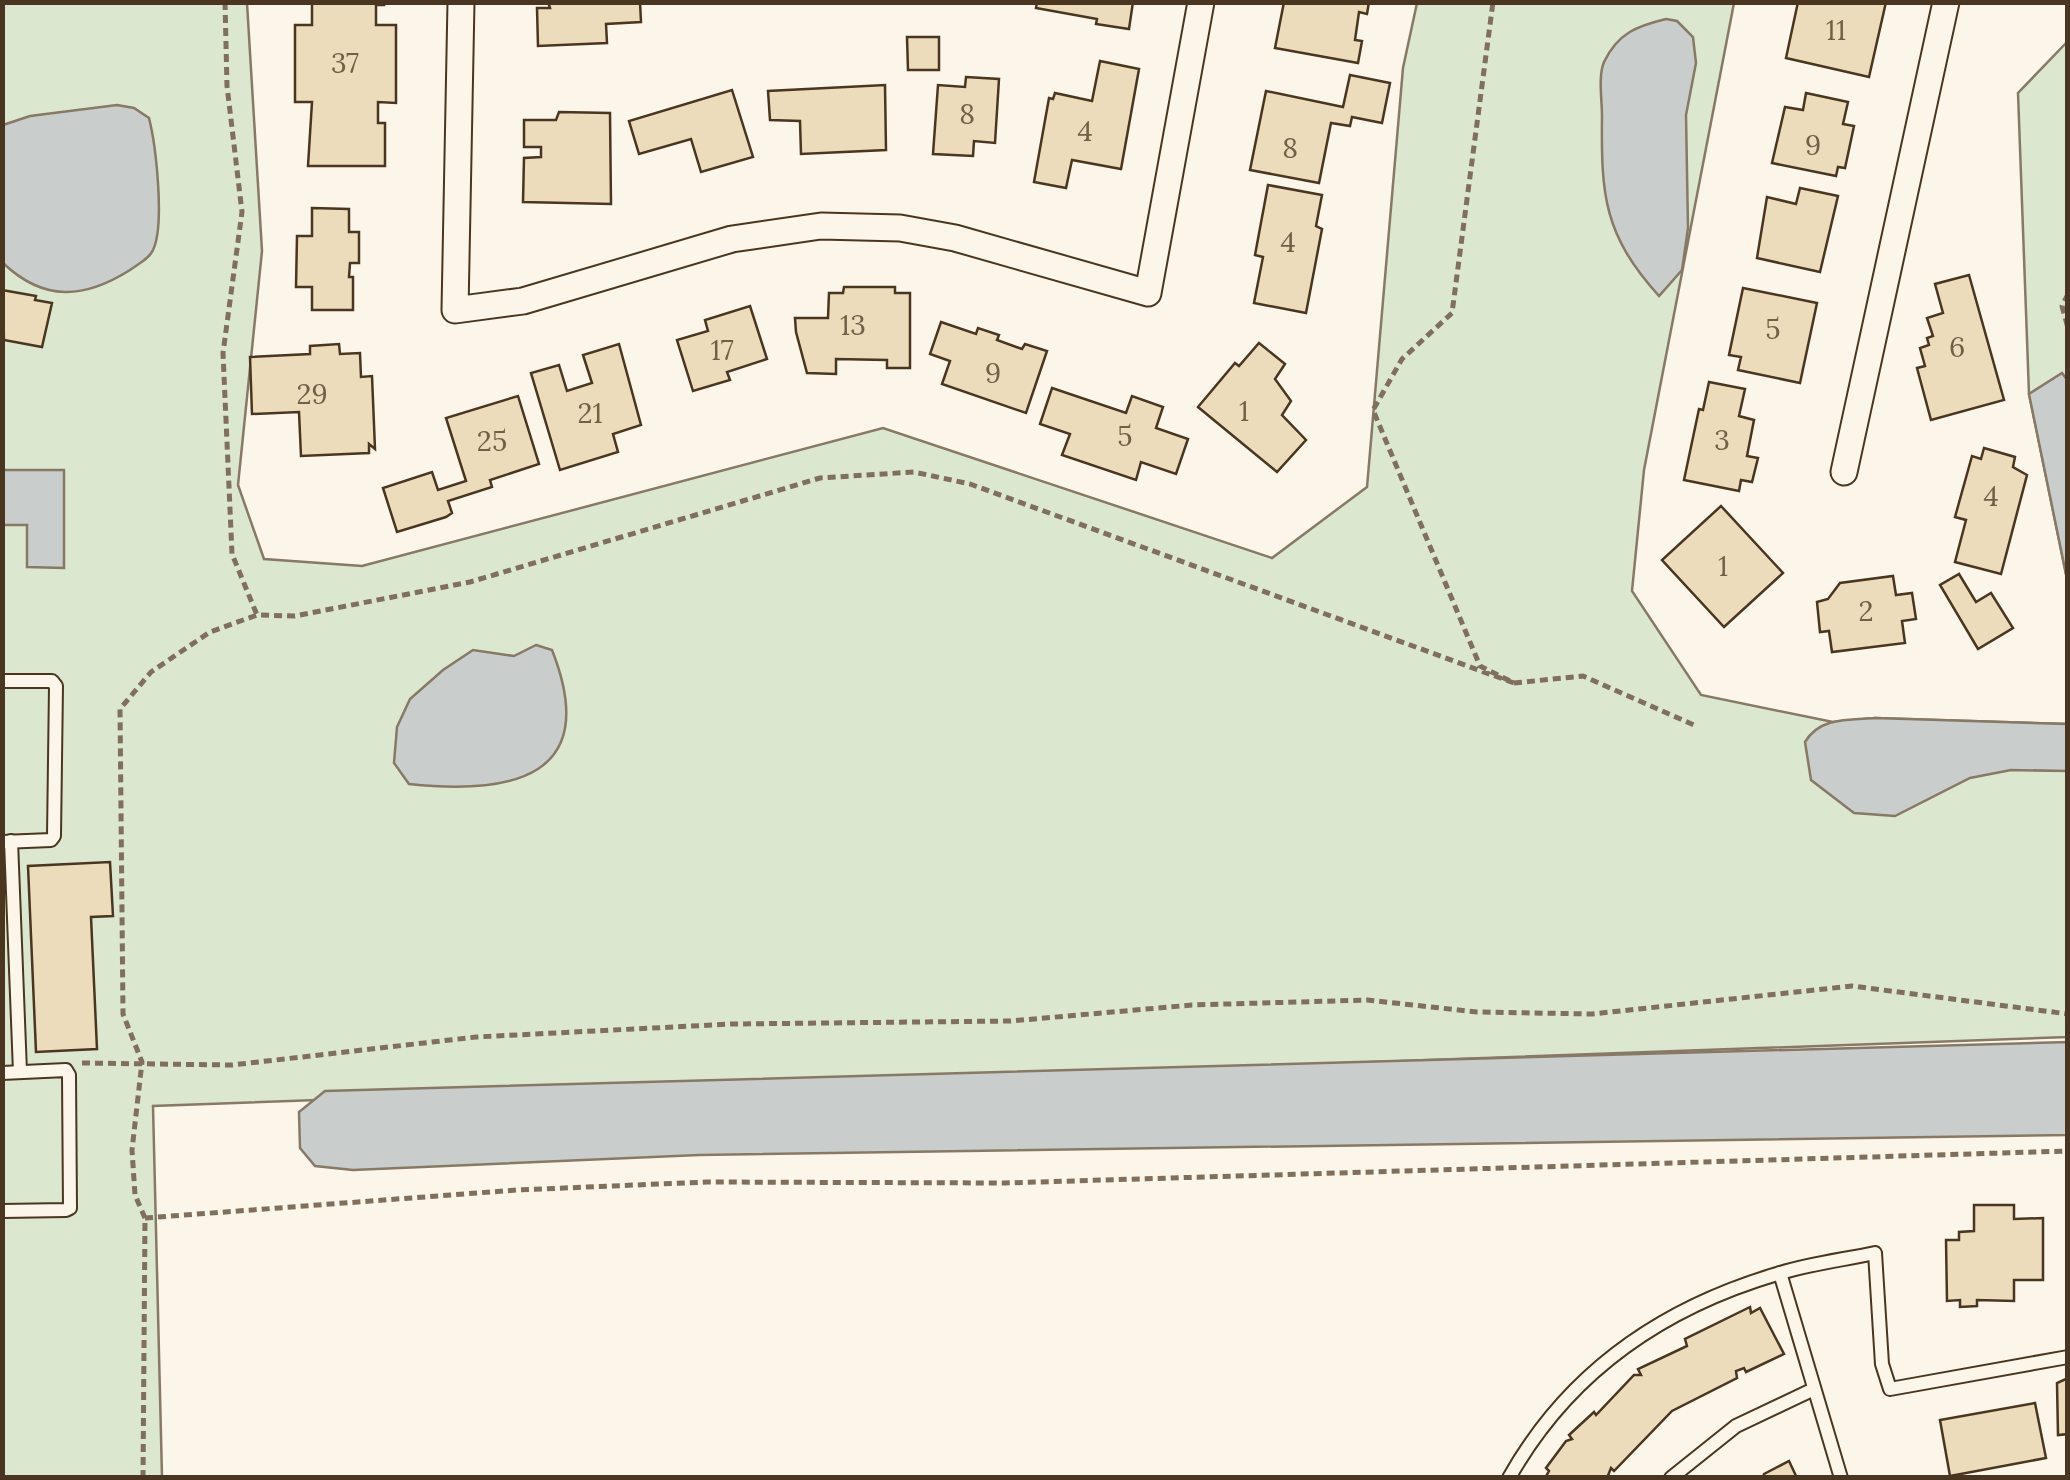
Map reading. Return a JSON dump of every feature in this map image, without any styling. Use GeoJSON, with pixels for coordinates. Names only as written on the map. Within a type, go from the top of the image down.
{"type":"FeatureCollection","features":[{"type":"Feature","properties":{"kind":"street"},"geometry":{"type":"LineString","coordinates":[[461,2],[456,310],[523,300],[732,239],[821,226],[900,228],[954,238],[1148,293],[1201,2]]}},
{"type":"Feature","properties":{"kind":"street"},"geometry":{"type":"LineString","coordinates":[[1844,472],[1946,2]]}},
{"type":"Feature","properties":{"kind":"lane"},"geometry":{"type":"LineString","coordinates":[[2,681],[52,681],[56,686],[54,836],[50,840],[7,841],[20,1072]]}},
{"type":"Feature","properties":{"kind":"lane"},"geometry":{"type":"LineString","coordinates":[[2,1073],[66,1070],[70,1166],[70,1208],[2,1211]]}},
{"type":"Feature","properties":{"kind":"lane"},"geometry":{"type":"LineString","coordinates":[[1509,1478],[1563,1403],[1604,1362],[1645,1330],[1720,1293],[1780,1272],[1874,1253],[1882,1364],[1890,1389],[2068,1356]]}},
{"type":"Feature","properties":{"kind":"lane"},"geometry":{"type":"LineString","coordinates":[[1780,1272],[1841,1478]]}},
{"type":"Feature","properties":{"kind":"lane"},"geometry":{"type":"LineString","coordinates":[[1670,1478],[1736,1426],[1814,1389]]}},
{"type":"Feature","properties":{"kind":"path"},"geometry":{"type":"LineString","coordinates":[[225,2],[227,86],[242,212],[223,353],[232,554],[258,615]]}},
{"type":"Feature","properties":{"kind":"path"},"geometry":{"type":"LineString","coordinates":[[1493,2],[1452,313],[1402,359],[1373,410],[1480,666],[1514,683]]}},
{"type":"Feature","properties":{"kind":"path"},"geometry":{"type":"LineString","coordinates":[[2068,294],[2062,306],[2068,328]]}},
{"type":"Feature","properties":{"kind":"path"},"geometry":{"type":"LineString","coordinates":[[143,1478],[145,1218],[136,1195],[132,1150],[142,1062],[123,1014],[120,709],[151,672],[210,632],[258,615],[295,616],[470,582],[820,478],[914,472],[970,484],[1514,683],[1583,676],[1694,725]]}},
{"type":"Feature","properties":{"kind":"path"},"geometry":{"type":"LineString","coordinates":[[72,1064],[232,1065],[476,1036],[732,1024],[1011,1020],[1192,1004],[1367,1000],[1477,1012],[1592,1014],[1852,986],[2068,1014]]}},
{"type":"Feature","properties":{"kind":"path"},"geometry":{"type":"LineString","coordinates":[[145,1218],[517,1190],[708,1182],[1004,1183],[2068,1152]]}},
{"type":"Feature","properties":{"kind":"green space"},"geometry":{"type":"Polygon","coordinates":[[[3,3],[247,3],[262,251],[238,485],[264,559],[362,566],[883,428],[1272,558],[1367,487],[1403,68],[1417,3],[1734,3],[1644,470],[1632,591],[1701,695],[1833,722],[1875,718],[2067,724],[2067,1037],[153,1106],[162,1477],[3,1478],[3,3]]]}},
{"type":"Feature","properties":{"kind":"green space"},"geometry":{"type":"Polygon","coordinates":[[[2067,42],[2067,579],[2029,394],[2018,93],[2067,42]]]}},
{"type":"Feature","properties":{"kind":"shaded area"},"geometry":{"type":"Polygon","coordinates":[[[1666,19],[1677,21],[1693,37],[1696,63],[1686,115],[1688,228],[1682,270],[1659,296],[1627,253],[1610,213],[1603,169],[1601,81],[1604,62],[1622,37],[1666,19]]]}},
{"type":"Feature","properties":{"kind":"shaded area"},"geometry":{"type":"Polygon","coordinates":[[[117,105],[134,108],[149,118],[159,205],[153,250],[130,270],[97,287],[65,292],[34,285],[3,263],[3,125],[30,116],[117,105]]]}},
{"type":"Feature","properties":{"kind":"shaded area"},"geometry":{"type":"Polygon","coordinates":[[[2062,373],[2068,381],[2067,579],[2029,394],[2062,373]]]}},
{"type":"Feature","properties":{"kind":"shaded area"},"geometry":{"type":"Polygon","coordinates":[[[3,470],[64,470],[64,568],[27,567],[27,525],[3,525],[3,470]]]}},
{"type":"Feature","properties":{"kind":"shaded area"},"geometry":{"type":"Polygon","coordinates":[[[536,645],[552,650],[564,693],[565,726],[556,751],[538,769],[513,780],[482,786],[409,784],[394,763],[397,727],[410,699],[473,650],[514,656],[536,645]]]}},
{"type":"Feature","properties":{"kind":"shaded area"},"geometry":{"type":"Polygon","coordinates":[[[1875,718],[2067,724],[2067,771],[2011,770],[1970,778],[1895,816],[1854,813],[1811,780],[1805,742],[1827,724],[1875,718]]]}},
{"type":"Feature","properties":{"kind":"shaded area"},"geometry":{"type":"Polygon","coordinates":[[[2068,1042],[2067,1135],[699,1155],[353,1170],[315,1166],[300,1148],[299,1112],[325,1091],[2068,1042]]]}},
{"type":"Feature","properties":{"kind":"building"},"geometry":{"type":"Polygon","coordinates":[[[307,2],[384,2],[376,5],[376,25],[396,25],[396,103],[378,102],[378,123],[385,123],[385,166],[308,166],[312,102],[295,102],[295,25],[312,25],[312,4],[307,2]]]}},
{"type":"Feature","properties":{"kind":"building"},"geometry":{"type":"Polygon","coordinates":[[[548,2],[640,2],[641,22],[606,24],[607,43],[538,46],[537,8],[550,8],[548,2]]]}},
{"type":"Feature","properties":{"kind":"building"},"geometry":{"type":"Polygon","coordinates":[[[1037,2],[1133,2],[1129,29],[1036,8],[1037,2]]]}},
{"type":"Feature","properties":{"kind":"building"},"geometry":{"type":"Polygon","coordinates":[[[1284,2],[1369,2],[1367,14],[1359,12],[1355,40],[1362,41],[1358,63],[1275,48],[1284,2]]]}},
{"type":"Feature","properties":{"kind":"building"},"geometry":{"type":"Polygon","coordinates":[[[1798,2],[1886,2],[1869,77],[1786,58],[1798,2]]]}},
{"type":"Feature","properties":{"kind":"building"},"geometry":{"type":"Polygon","coordinates":[[[907,37],[939,37],[939,70],[908,70],[907,37]]]}},
{"type":"Feature","properties":{"kind":"building"},"geometry":{"type":"Polygon","coordinates":[[[1100,61],[1139,69],[1121,169],[1072,160],[1066,188],[1034,182],[1049,98],[1053,99],[1055,93],[1092,101],[1100,61]]]}},
{"type":"Feature","properties":{"kind":"building"},"geometry":{"type":"Polygon","coordinates":[[[1350,75],[1390,83],[1382,123],[1352,117],[1350,126],[1331,123],[1319,183],[1250,170],[1266,91],[1343,107],[1350,75]]]}},
{"type":"Feature","properties":{"kind":"building"},"geometry":{"type":"Polygon","coordinates":[[[966,77],[999,79],[995,143],[974,141],[973,156],[933,154],[938,85],[965,87],[966,77]]]}},
{"type":"Feature","properties":{"kind":"building"},"geometry":{"type":"Polygon","coordinates":[[[885,85],[886,150],[801,154],[800,121],[770,120],[768,91],[885,85]]]}},
{"type":"Feature","properties":{"kind":"building"},"geometry":{"type":"Polygon","coordinates":[[[732,90],[753,157],[701,172],[691,139],[639,154],[629,121],[732,90]]]}},
{"type":"Feature","properties":{"kind":"building"},"geometry":{"type":"Polygon","coordinates":[[[1806,93],[1848,102],[1843,124],[1854,126],[1845,168],[1838,167],[1836,176],[1772,163],[1785,107],[1803,110],[1806,93]]]}},
{"type":"Feature","properties":{"kind":"building"},"geometry":{"type":"Polygon","coordinates":[[[559,112],[610,113],[611,204],[523,202],[524,158],[541,157],[541,147],[524,147],[524,120],[556,120],[559,112]]]}},
{"type":"Feature","properties":{"kind":"building"},"geometry":{"type":"Polygon","coordinates":[[[1268,185],[1322,195],[1316,226],[1322,229],[1306,313],[1254,303],[1263,257],[1255,255],[1268,185]]]}},
{"type":"Feature","properties":{"kind":"building"},"geometry":{"type":"Polygon","coordinates":[[[1800,188],[1838,196],[1820,272],[1757,258],[1767,197],[1796,204],[1800,188]]]}},
{"type":"Feature","properties":{"kind":"building"},"geometry":{"type":"Polygon","coordinates":[[[312,208],[349,209],[349,232],[359,232],[359,263],[350,263],[353,310],[312,310],[312,287],[296,287],[297,236],[312,236],[312,208]]]}},
{"type":"Feature","properties":{"kind":"building"},"geometry":{"type":"Polygon","coordinates":[[[1969,275],[2004,400],[1931,420],[1917,368],[1925,366],[1920,348],[1929,345],[1927,338],[1933,336],[1927,318],[1943,313],[1935,284],[1969,275]]]}},
{"type":"Feature","properties":{"kind":"building"},"geometry":{"type":"Polygon","coordinates":[[[844,287],[895,287],[895,293],[910,293],[910,368],[887,368],[887,360],[836,359],[836,374],[807,373],[795,318],[828,318],[829,293],[843,293],[844,287]]]}},
{"type":"Feature","properties":{"kind":"building"},"geometry":{"type":"Polygon","coordinates":[[[1743,288],[1817,303],[1800,383],[1738,370],[1741,357],[1729,355],[1743,288]]]}},
{"type":"Feature","properties":{"kind":"building"},"geometry":{"type":"Polygon","coordinates":[[[2,290],[52,303],[42,347],[4,340],[2,290]]]}},
{"type":"Feature","properties":{"kind":"building"},"geometry":{"type":"Polygon","coordinates":[[[750,306],[767,359],[727,372],[730,380],[693,391],[677,340],[708,331],[705,320],[750,306]]]}},
{"type":"Feature","properties":{"kind":"building"},"geometry":{"type":"Polygon","coordinates":[[[941,322],[976,334],[978,328],[999,335],[997,340],[1022,349],[1025,344],[1047,351],[1026,413],[942,384],[950,361],[930,354],[941,322]]]}},
{"type":"Feature","properties":{"kind":"building"},"geometry":{"type":"Polygon","coordinates":[[[1259,343],[1285,364],[1275,379],[1291,401],[1282,415],[1306,440],[1277,472],[1198,407],[1235,363],[1239,366],[1259,343]]]}},
{"type":"Feature","properties":{"kind":"building"},"geometry":{"type":"Polygon","coordinates":[[[339,344],[340,354],[360,353],[361,377],[372,376],[375,449],[369,444],[369,453],[301,456],[299,412],[252,414],[250,357],[310,354],[310,346],[339,344]]]}},
{"type":"Feature","properties":{"kind":"building"},"geometry":{"type":"Polygon","coordinates":[[[619,344],[641,425],[613,434],[618,452],[560,470],[531,373],[559,365],[567,391],[592,383],[583,355],[619,344]]]}},
{"type":"Feature","properties":{"kind":"building"},"geometry":{"type":"Polygon","coordinates":[[[1709,382],[1745,389],[1739,416],[1754,420],[1747,456],[1758,458],[1752,482],[1741,480],[1739,491],[1684,480],[1699,409],[1703,410],[1709,382]]]}},
{"type":"Feature","properties":{"kind":"building"},"geometry":{"type":"Polygon","coordinates":[[[1052,388],[1126,413],[1132,396],[1163,407],[1156,428],[1188,439],[1176,474],[1141,462],[1136,480],[1062,455],[1070,434],[1040,424],[1052,388]]]}},
{"type":"Feature","properties":{"kind":"building"},"geometry":{"type":"Polygon","coordinates":[[[518,396],[539,464],[490,480],[492,487],[448,501],[452,513],[446,517],[397,532],[383,488],[432,472],[438,490],[466,481],[446,418],[518,396]]]}},
{"type":"Feature","properties":{"kind":"building"},"geometry":{"type":"Polygon","coordinates":[[[1984,448],[2015,457],[2013,467],[2027,475],[2001,574],[1955,562],[1966,520],[1955,517],[1972,456],[1981,459],[1984,448]]]}},
{"type":"Feature","properties":{"kind":"building"},"geometry":{"type":"Polygon","coordinates":[[[1721,506],[1783,573],[1724,627],[1662,560],[1721,506]]]}},
{"type":"Feature","properties":{"kind":"building"},"geometry":{"type":"Polygon","coordinates":[[[1959,574],[1976,602],[1991,593],[2013,628],[1978,649],[1940,585],[1959,574]]]}},
{"type":"Feature","properties":{"kind":"building"},"geometry":{"type":"Polygon","coordinates":[[[1893,576],[1896,595],[1912,593],[1916,619],[1902,621],[1905,643],[1832,652],[1829,631],[1820,632],[1817,602],[1828,599],[1840,583],[1893,576]]]}},
{"type":"Feature","properties":{"kind":"building"},"geometry":{"type":"Polygon","coordinates":[[[110,862],[113,916],[91,917],[97,1049],[36,1052],[28,866],[110,862]]]}},
{"type":"Feature","properties":{"kind":"building"},"geometry":{"type":"Polygon","coordinates":[[[1974,1205],[2014,1205],[2014,1219],[2043,1218],[2043,1280],[2014,1280],[2014,1301],[1977,1300],[1977,1306],[1960,1307],[1960,1300],[1947,1301],[1946,1240],[1959,1240],[1959,1232],[1974,1231],[1974,1205]]]}},
{"type":"Feature","properties":{"kind":"building"},"geometry":{"type":"Polygon","coordinates":[[[1750,1307],[1751,1313],[1760,1308],[1784,1354],[1746,1372],[1744,1368],[1736,1371],[1737,1378],[1672,1411],[1614,1471],[1611,1468],[1607,1478],[1545,1478],[1549,1471],[1546,1468],[1566,1441],[1572,1439],[1569,1435],[1594,1412],[1596,1415],[1634,1375],[1641,1375],[1638,1369],[1687,1346],[1685,1339],[1750,1307]]]}},
{"type":"Feature","properties":{"kind":"building"},"geometry":{"type":"Polygon","coordinates":[[[2068,1378],[2068,1434],[2058,1435],[2057,1383],[2068,1378]]]}},
{"type":"Feature","properties":{"kind":"building"},"geometry":{"type":"Polygon","coordinates":[[[2035,1403],[2046,1458],[1950,1476],[1940,1420],[2035,1403]]]}},
{"type":"Feature","properties":{"kind":"building"},"geometry":{"type":"Polygon","coordinates":[[[1789,1461],[1797,1478],[1763,1478],[1764,1474],[1789,1461]]]}}]}
